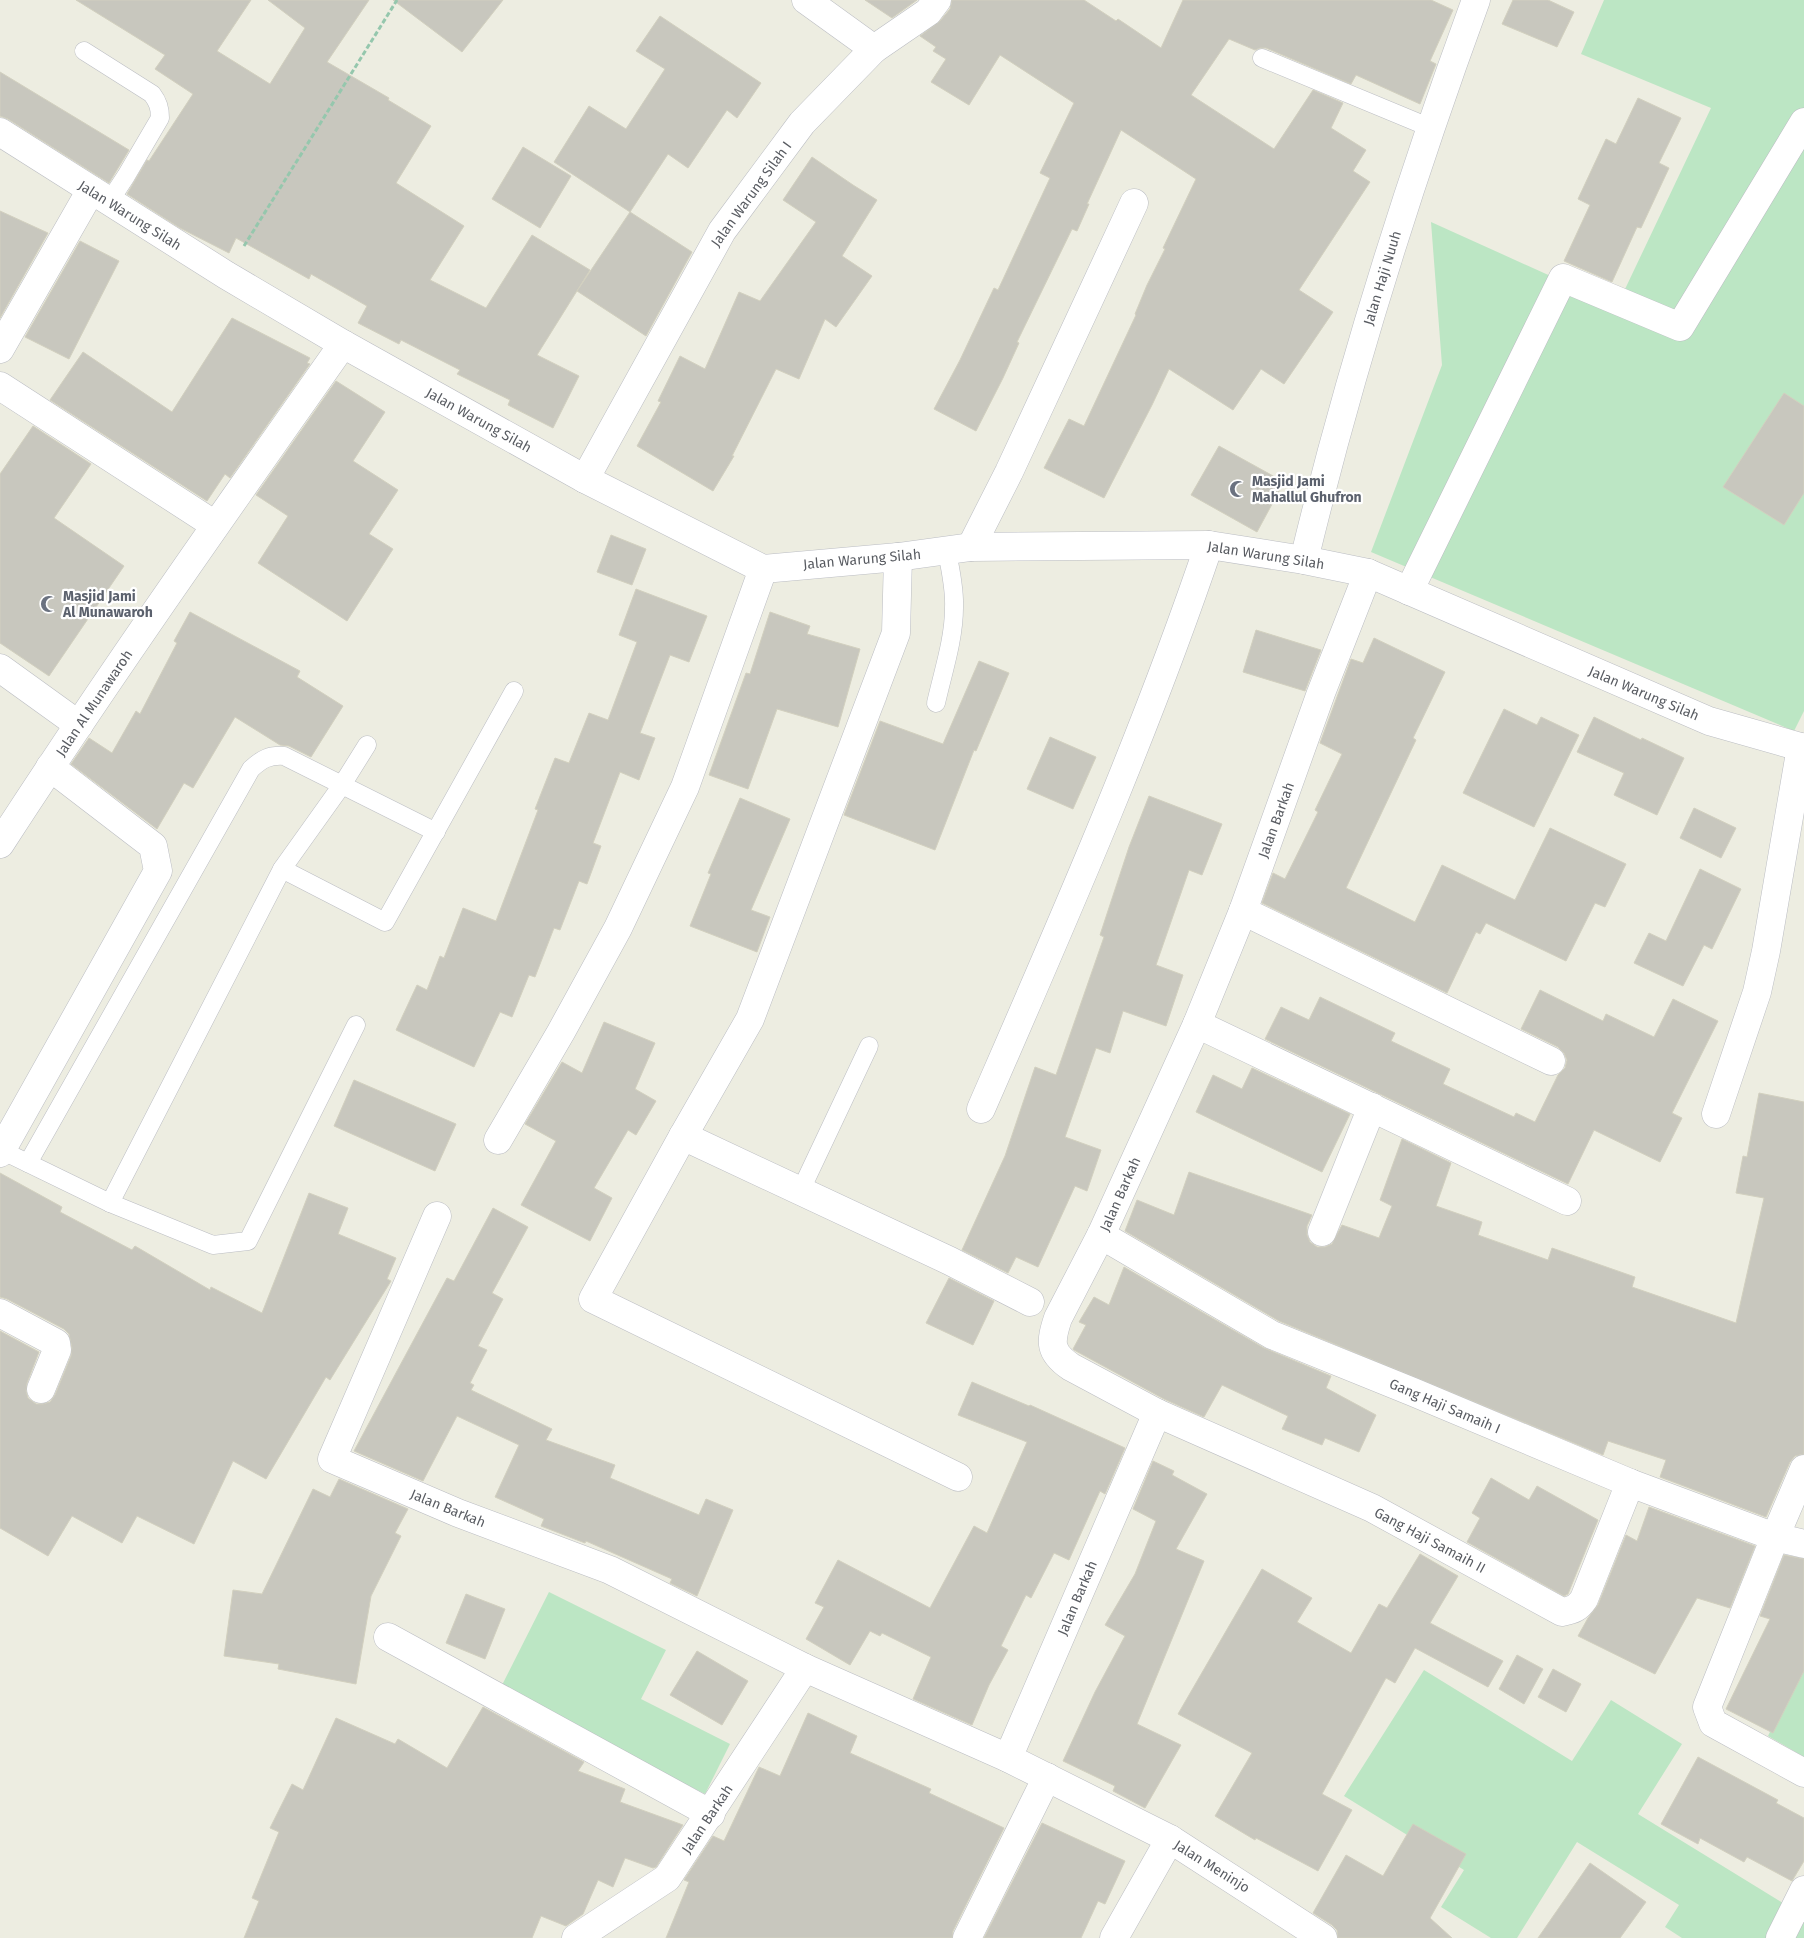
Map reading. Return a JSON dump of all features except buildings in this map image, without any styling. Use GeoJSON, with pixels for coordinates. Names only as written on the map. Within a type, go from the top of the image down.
{"type":"FeatureCollection","features":[{"type":"Feature","properties":{"kind":"street"},"geometry":{"type":"LineString","coordinates":[[806,0],[874,49]]}},
{"type":"Feature","properties":{"kind":"street","name":"Jalan Warung Silah I"},"geometry":{"type":"LineString","coordinates":[[584,479],[722,231],[802,124],[874,49],[928,12],[937,0]]}},
{"type":"Feature","properties":{"kind":"street","name":"Jalan Haji Nuuh"},"geometry":{"type":"LineString","coordinates":[[1304,560],[1321,488],[1378,287],[1476,0]]}},
{"type":"Feature","properties":{"kind":"street"},"geometry":{"type":"LineString","coordinates":[[1409,592],[1563,278],[1680,327],[1804,122]]}},
{"type":"Feature","properties":{"kind":"street","name":"Jalan Warung Silah"},"geometry":{"type":"LineString","coordinates":[[0,132],[226,275],[343,344],[584,479],[763,568],[898,558],[959,549],[1209,545],[1304,560],[1368,573],[1709,722],[1802,748]]}},
{"type":"Feature","properties":{"kind":"street"},"geometry":{"type":"LineString","coordinates":[[0,349],[100,196]]}},
{"type":"Feature","properties":{"kind":"street"},"geometry":{"type":"LineString","coordinates":[[959,549],[1008,472],[1134,203]]}},
{"type":"Feature","properties":{"kind":"street","name":"Jalan Al Munawaroh"},"geometry":{"type":"LineString","coordinates":[[1,1152],[158,871],[153,846],[50,767],[215,525],[343,344]]}},
{"type":"Feature","properties":{"kind":"street"},"geometry":{"type":"LineString","coordinates":[[0,386],[215,525]]}},
{"type":"Feature","properties":{"kind":"street"},"geometry":{"type":"LineString","coordinates":[[981,1109],[1098,838],[1181,629],[1209,545]]}},
{"type":"Feature","properties":{"kind":"street"},"geometry":{"type":"LineString","coordinates":[[898,558],[896,633],[750,1019],[593,1299],[958,1476]]}},
{"type":"Feature","properties":{"kind":"street"},"geometry":{"type":"LineString","coordinates":[[498,1140],[618,928],[684,788],[763,568]]}},
{"type":"Feature","properties":{"kind":"street","name":"Jalan Barkah"},"geometry":{"type":"LineString","coordinates":[[1008,1758],[1156,1413],[1071,1367],[1059,1358],[1052,1348],[1058,1318],[1101,1236],[1196,1024],[1243,911],[1322,693],[1368,573]]}},
{"type":"Feature","properties":{"kind":"street"},"geometry":{"type":"LineString","coordinates":[[0,668],[79,725]]}},
{"type":"Feature","properties":{"kind":"street"},"geometry":{"type":"LineString","coordinates":[[1716,1114],[1757,992],[1802,748]]}},
{"type":"Feature","properties":{"kind":"street"},"geometry":{"type":"LineString","coordinates":[[0,844],[50,767]]}},
{"type":"Feature","properties":{"kind":"street"},"geometry":{"type":"LineString","coordinates":[[1243,911],[1551,1061]]}},
{"type":"Feature","properties":{"kind":"street"},"geometry":{"type":"LineString","coordinates":[[1196,1024],[1566,1201]]}},
{"type":"Feature","properties":{"kind":"street"},"geometry":{"type":"LineString","coordinates":[[1322,1232],[1372,1107]]}},
{"type":"Feature","properties":{"kind":"street"},"geometry":{"type":"LineString","coordinates":[[683,1136],[950,1261],[1030,1302]]}},
{"type":"Feature","properties":{"kind":"street","name":"Jalan Barkah"},"geometry":{"type":"LineString","coordinates":[[437,1216],[332,1459],[458,1513],[610,1570],[805,1668],[1008,1758],[1170,1839]]}},
{"type":"Feature","properties":{"kind":"street","name":"Gang Haji Samaih I"},"geometry":{"type":"LineString","coordinates":[[1101,1236],[1272,1335],[1630,1483],[1775,1537],[1804,1544]]}},
{"type":"Feature","properties":{"kind":"street"},"geometry":{"type":"LineString","coordinates":[[0,1313],[58,1345],[41,1389]]}},
{"type":"Feature","properties":{"kind":"street","name":"Gang Haji Samaih II"},"geometry":{"type":"LineString","coordinates":[[1156,1413],[1372,1508],[1562,1612],[1579,1607],[1584,1599],[1630,1483]]}},
{"type":"Feature","properties":{"kind":"street"},"geometry":{"type":"LineString","coordinates":[[1804,1469],[1707,1707],[1713,1723],[1804,1773]]}},
{"type":"Feature","properties":{"kind":"street"},"geometry":{"type":"LineString","coordinates":[[388,1637],[711,1814]]}},
{"type":"Feature","properties":{"kind":"street","name":"Jalan Barkah"},"geometry":{"type":"LineString","coordinates":[[576,1938],[667,1878],[711,1814],[805,1668]]}},
{"type":"Feature","properties":{"kind":"street"},"geometry":{"type":"LineString","coordinates":[[967,1938],[1047,1777]]}},
{"type":"Feature","properties":{"kind":"street","name":"Jalan Meninjo"},"geometry":{"type":"LineString","coordinates":[[1114,1938],[1170,1839],[1323,1938]]}},
{"type":"Feature","properties":{"kind":"street"},"geometry":{"type":"LineString","coordinates":[[1780,1938],[1804,1890]]}},
{"type":"Feature","properties":{"kind":"lane"},"geometry":{"type":"LineString","coordinates":[[84,51],[152,94],[158,102],[160,111],[160,118],[126,176],[100,196]]}},
{"type":"Feature","properties":{"kind":"lane"},"geometry":{"type":"LineString","coordinates":[[1262,58],[1431,128]]}},
{"type":"Feature","properties":{"kind":"lane"},"geometry":{"type":"LineString","coordinates":[[936,703],[950,638],[954,608],[953,584],[959,549]]}},
{"type":"Feature","properties":{"kind":"lane"},"geometry":{"type":"LineString","coordinates":[[282,869],[385,922],[514,690]]}},
{"type":"Feature","properties":{"kind":"lane"},"geometry":{"type":"LineString","coordinates":[[110,1203],[282,869],[342,785],[367,745]]}},
{"type":"Feature","properties":{"kind":"lane"},"geometry":{"type":"LineString","coordinates":[[28,1163],[250,769],[263,758],[272,755],[284,756],[436,832]]}},
{"type":"Feature","properties":{"kind":"lane"},"geometry":{"type":"LineString","coordinates":[[1,1152],[110,1203],[213,1245],[248,1241],[356,1025]]}},
{"type":"Feature","properties":{"kind":"lane"},"geometry":{"type":"LineString","coordinates":[[800,1192],[869,1046]]}},
{"type":"Feature","properties":{"kind":"path"},"geometry":{"type":"LineString","coordinates":[[226,275],[397,0]]}},
{"type":"Feature","properties":{"kind":"green space"},"geometry":{"type":"Polygon","coordinates":[[[1604,0],[1804,0],[1804,711],[1794,731],[1371,552],[1442,365],[1431,222],[1617,306],[1711,108],[1581,54],[1604,0]]]}},
{"type":"Feature","properties":{"kind":"green space"},"geometry":{"type":"Polygon","coordinates":[[[549,1592],[666,1650],[641,1699],[730,1744],[705,1794],[499,1691],[549,1592]]]}},
{"type":"Feature","properties":{"kind":"green space"},"geometry":{"type":"Polygon","coordinates":[[[1804,1662],[1804,1757],[1768,1736],[1804,1662]]]}},
{"type":"Feature","properties":{"kind":"green space"},"geometry":{"type":"Polygon","coordinates":[[[1424,1670],[1572,1761],[1611,1700],[1682,1744],[1638,1814],[1804,1916],[1804,1938],[1682,1938],[1665,1927],[1679,1905],[1577,1842],[1517,1938],[1491,1938],[1441,1907],[1464,1870],[1344,1796],[1424,1670]]]}},
{"type":"Feature","properties":{"kind":"place","name":"Masjid Jami Mahallul Ghufron"},"geometry":{"type":"Point","coordinates":[1238,489]}},
{"type":"Feature","properties":{"kind":"place","name":"Masjid Jami Al Munawaroh"},"geometry":{"type":"Point","coordinates":[49,604]}}]}
